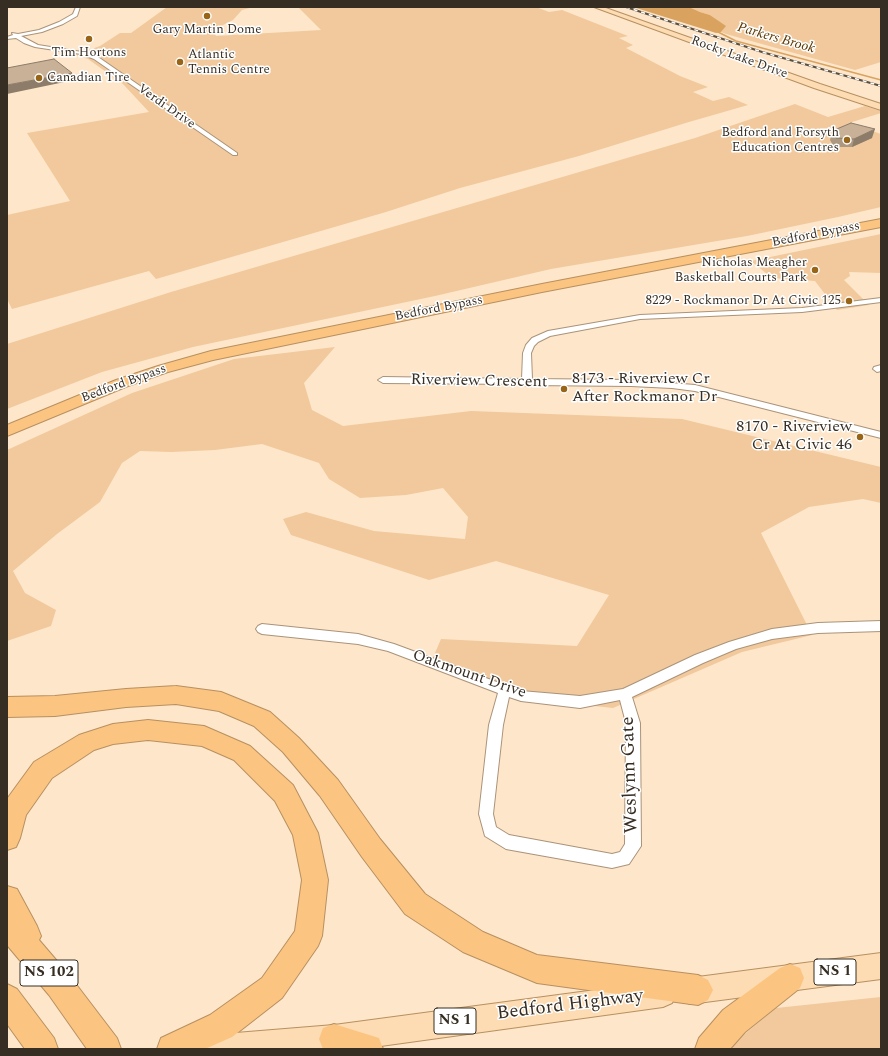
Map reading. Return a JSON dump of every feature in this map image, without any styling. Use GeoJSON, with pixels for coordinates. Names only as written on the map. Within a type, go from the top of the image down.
{"type":"FeatureCollection","features":[{"type":"Feature","properties":{"kind":"highway","name":"Bedford Bypass"},"geometry":{"type":"LineString","coordinates":[[7,424],[121,378],[219,348],[294,331],[881,218]]}},
{"type":"Feature","properties":{"kind":"highway","name":"Bedford Bypass"},"geometry":{"type":"LineString","coordinates":[[7,431],[122,383],[163,369],[211,356],[542,288],[881,223]]}},
{"type":"Feature","properties":{"kind":"highway"},"geometry":{"type":"LineString","coordinates":[[7,707],[55,706],[126,698],[176,695],[221,702],[262,719],[291,745],[329,788],[371,848],[415,904],[473,942],[537,968],[606,979],[698,990]]}},
{"type":"Feature","properties":{"kind":"highway"},"geometry":{"type":"LineString","coordinates":[[7,838],[14,810],[43,770],[87,742],[113,734],[148,730],[204,736],[242,754],[284,793],[305,833],[314,880],[308,936],[272,988],[221,1026],[172,1049]]}},
{"type":"Feature","properties":{"kind":"highway"},"geometry":{"type":"LineString","coordinates":[[7,900],[34,947],[88,1024]]}},
{"type":"Feature","properties":{"kind":"highway","name":"NS 102"},"geometry":{"type":"LineString","coordinates":[[7,924],[59,985],[106,1049]]}},
{"type":"Feature","properties":{"kind":"highway"},"geometry":{"type":"LineString","coordinates":[[710,1049],[734,1021],[790,978]]}},
{"type":"Feature","properties":{"kind":"highway"},"geometry":{"type":"LineString","coordinates":[[10,1004],[43,1049]]}},
{"type":"Feature","properties":{"kind":"highway"},"geometry":{"type":"LineString","coordinates":[[334,1039],[368,1049]]}},
{"type":"Feature","properties":{"kind":"main road","name":"Rocky Lake Drive"},"geometry":{"type":"LineString","coordinates":[[598,7],[881,107]]}},
{"type":"Feature","properties":{"kind":"main road","name":"Bedford Highway"},"geometry":{"type":"LineString","coordinates":[[211,1049],[334,1039],[476,1018],[881,966]]}},
{"type":"Feature","properties":{"kind":"street"},"geometry":{"type":"LineString","coordinates":[[7,38],[29,43],[27,40],[28,37],[69,19],[76,13],[78,7]]}},
{"type":"Feature","properties":{"kind":"street"},"geometry":{"type":"LineString","coordinates":[[7,38],[46,26],[68,13]]}},
{"type":"Feature","properties":{"kind":"street"},"geometry":{"type":"LineString","coordinates":[[15,35],[38,32]]}},
{"type":"Feature","properties":{"kind":"street","name":"Verdi Drive"},"geometry":{"type":"LineString","coordinates":[[15,35],[29,43],[43,48],[82,53],[96,58],[235,154]]}},
{"type":"Feature","properties":{"kind":"street"},"geometry":{"type":"LineString","coordinates":[[527,383],[527,353],[530,346],[535,340],[548,334],[640,317],[802,310],[881,300]]}},
{"type":"Feature","properties":{"kind":"street","name":"Riverview Crescent"},"geometry":{"type":"LineString","coordinates":[[383,380],[631,384],[695,388],[881,435]]}},
{"type":"Feature","properties":{"kind":"street","name":"Oakmount Drive"},"geometry":{"type":"LineString","coordinates":[[262,630],[322,634],[364,640],[390,647],[521,696],[580,702],[625,694],[733,645],[765,636],[818,628],[881,626]]}},
{"type":"Feature","properties":{"kind":"street","name":"Weslynn Gate"},"geometry":{"type":"LineString","coordinates":[[506,691],[499,709],[494,740],[486,814],[490,831],[506,842],[612,861],[624,859],[633,846],[633,723],[625,694]]}},
{"type":"Feature","properties":{"kind":"shaded area"},"geometry":{"type":"Polygon","coordinates":[[[167,7],[254,7],[242,10],[233,20],[213,30],[216,36],[321,30],[298,7],[536,7],[549,12],[562,10],[628,36],[619,38],[633,45],[626,48],[680,76],[708,87],[693,92],[713,101],[729,97],[748,105],[579,156],[460,188],[386,212],[156,279],[149,271],[12,309],[7,299],[7,215],[70,201],[27,133],[149,112],[123,84],[88,59],[75,55],[100,46],[120,33],[131,33],[167,7]]]}},
{"type":"Feature","properties":{"kind":"shaded area"},"geometry":{"type":"Polygon","coordinates":[[[633,7],[689,7],[710,15],[726,26],[721,32],[716,33],[633,7]]]}},
{"type":"Feature","properties":{"kind":"shaded area"},"geometry":{"type":"Polygon","coordinates":[[[689,7],[881,7],[881,62],[855,70],[726,34],[721,32],[725,26],[710,15],[689,7]]]}},
{"type":"Feature","properties":{"kind":"shaded area"},"geometry":{"type":"Polygon","coordinates":[[[795,104],[828,117],[865,106],[881,111],[881,113],[849,123],[881,134],[881,207],[747,236],[551,269],[435,296],[193,347],[102,372],[7,409],[7,344],[171,292],[695,138],[795,104]]]}},
{"type":"Feature","properties":{"kind":"shaded area"},"geometry":{"type":"Polygon","coordinates":[[[881,234],[881,273],[849,272],[850,276],[844,280],[869,305],[837,310],[815,281],[772,278],[751,261],[881,234]]]}},
{"type":"Feature","properties":{"kind":"shaded area"},"geometry":{"type":"Polygon","coordinates":[[[335,347],[304,383],[312,410],[343,426],[471,411],[682,419],[881,467],[881,503],[863,499],[809,507],[761,533],[812,635],[742,652],[613,708],[520,698],[429,667],[441,639],[577,646],[609,595],[496,561],[429,580],[291,535],[283,519],[306,512],[374,531],[465,539],[468,517],[443,488],[406,495],[360,498],[329,479],[319,463],[262,444],[215,450],[171,452],[140,451],[122,463],[100,502],[57,534],[13,571],[25,593],[56,610],[51,626],[7,641],[7,450],[132,393],[234,359],[335,347]]]}},
{"type":"Feature","properties":{"kind":"shaded area"},"geometry":{"type":"Polygon","coordinates":[[[881,997],[881,1049],[732,1049],[735,1042],[776,1008],[881,997]]]}},
{"type":"Feature","properties":{"kind":"building"},"geometry":{"type":"Polygon","coordinates":[[[54,59],[72,73],[7,85],[7,68],[54,59]]]}},
{"type":"Feature","properties":{"kind":"building"},"geometry":{"type":"Polygon","coordinates":[[[851,123],[875,129],[854,139],[836,138],[832,131],[851,123]]]}},
{"type":"Feature","properties":{"kind":"waterway","name":"Parkers Brook"},"geometry":{"type":"LineString","coordinates":[[714,30],[736,41],[881,80]]}},
{"type":"Feature","properties":{"kind":"railway"},"geometry":{"type":"LineString","coordinates":[[626,7],[762,52],[881,86]]}},
{"type":"Feature","properties":{"kind":"place","name":"Gary Martin Dome"},"geometry":{"type":"Point","coordinates":[207,16]}},
{"type":"Feature","properties":{"kind":"place","name":"Tim Hortons"},"geometry":{"type":"Point","coordinates":[89,39]}},
{"type":"Feature","properties":{"kind":"place","name":"Atlantic Tennis Centre"},"geometry":{"type":"Point","coordinates":[180,62]}},
{"type":"Feature","properties":{"kind":"place","name":"Canadian Tire"},"geometry":{"type":"Point","coordinates":[39,78]}},
{"type":"Feature","properties":{"kind":"place","name":"Bedford and Forsyth Education Centres"},"geometry":{"type":"Point","coordinates":[847,140]}},
{"type":"Feature","properties":{"kind":"place","name":"Nicholas Meagher Basketball Courts Park"},"geometry":{"type":"Point","coordinates":[815,270]}},
{"type":"Feature","properties":{"kind":"place","name":"8229 - Rockmanor Dr At Civic 125"},"geometry":{"type":"Point","coordinates":[849,301]}},
{"type":"Feature","properties":{"kind":"place","name":"8173 - Riverview Cr After Rockmanor Dr"},"geometry":{"type":"Point","coordinates":[564,389]}},
{"type":"Feature","properties":{"kind":"place","name":"8170 - Riverview Cr At Civic 46"},"geometry":{"type":"Point","coordinates":[860,437]}}]}
